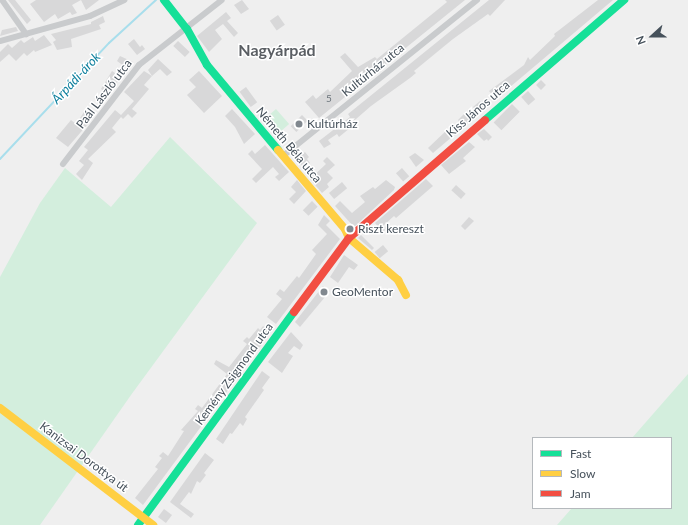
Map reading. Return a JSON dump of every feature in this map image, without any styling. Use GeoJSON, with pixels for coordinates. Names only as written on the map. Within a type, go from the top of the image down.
{"type":"FeatureCollection","features":[{"type":"Feature","properties":{"kind":"street"},"geometry":{"type":"LineString","coordinates":[[2,0],[26,34]]}},
{"type":"Feature","properties":{"kind":"street"},"geometry":{"type":"LineString","coordinates":[[0,41],[113,7],[125,0]]}},
{"type":"Feature","properties":{"kind":"street","name":"Németh Béla utca"},"geometry":{"type":"LineString","coordinates":[[164,0],[187,29],[207,65],[345,229],[349,238],[398,280],[406,295]]}},
{"type":"Feature","properties":{"kind":"street","name":"Paál László utca"},"geometry":{"type":"LineString","coordinates":[[63,164],[139,65],[162,45],[187,29],[222,0]]}},
{"type":"Feature","properties":{"kind":"street","name":"Kultúrház utca"},"geometry":{"type":"LineString","coordinates":[[283,156],[477,0]]}},
{"type":"Feature","properties":{"kind":"street","name":"Kiss János utca"},"geometry":{"type":"LineString","coordinates":[[349,238],[624,0]]}},
{"type":"Feature","properties":{"kind":"street","name":"Kemény Zsigmond utca"},"geometry":{"type":"LineString","coordinates":[[138,525],[349,238]]}},
{"type":"Feature","properties":{"kind":"street","name":"Kanizsai Dorottya út"},"geometry":{"type":"LineString","coordinates":[[0,408],[153,525]]}},
{"type":"Feature","properties":{"kind":"green space"},"geometry":{"type":"Polygon","coordinates":[[[276,109],[289,124],[276,135],[263,120],[276,109]]]}},
{"type":"Feature","properties":{"kind":"green space"},"geometry":{"type":"Polygon","coordinates":[[[170,137],[257,223],[131,395],[40,525],[0,525],[0,277],[40,203],[65,168],[111,207],[170,137]]]}},
{"type":"Feature","properties":{"kind":"green space"},"geometry":{"type":"Polygon","coordinates":[[[688,374],[688,525],[557,525],[571,509],[672,509],[672,437],[633,437],[688,374]]]}},
{"type":"Feature","properties":{"kind":"building"},"geometry":{"type":"Polygon","coordinates":[[[8,0],[15,0],[31,20],[27,24],[8,0]]]}},
{"type":"Feature","properties":{"kind":"building"},"geometry":{"type":"Polygon","coordinates":[[[36,0],[81,0],[72,5],[77,13],[72,15],[70,12],[58,19],[55,14],[44,22],[30,4],[36,0]]]}},
{"type":"Feature","properties":{"kind":"building"},"geometry":{"type":"Polygon","coordinates":[[[81,0],[99,0],[86,10],[81,0]]]}},
{"type":"Feature","properties":{"kind":"building"},"geometry":{"type":"Polygon","coordinates":[[[242,0],[249,9],[241,14],[234,5],[242,0]]]}},
{"type":"Feature","properties":{"kind":"building"},"geometry":{"type":"Polygon","coordinates":[[[445,0],[465,0],[319,118],[305,102],[313,95],[316,99],[328,89],[330,92],[352,71],[340,57],[345,53],[358,67],[375,57],[377,59],[447,2],[445,0]]]}},
{"type":"Feature","properties":{"kind":"building"},"geometry":{"type":"Polygon","coordinates":[[[489,0],[505,0],[490,16],[488,14],[453,39],[414,71],[416,73],[410,78],[371,106],[348,126],[350,128],[339,137],[337,134],[328,140],[331,144],[324,148],[319,141],[350,117],[348,114],[489,0]]]}},
{"type":"Feature","properties":{"kind":"building"},"geometry":{"type":"Polygon","coordinates":[[[598,0],[613,0],[496,99],[489,91],[524,65],[528,57],[530,60],[555,36],[554,34],[598,0]]]}},
{"type":"Feature","properties":{"kind":"building"},"geometry":{"type":"Polygon","coordinates":[[[226,12],[231,18],[227,21],[238,33],[234,37],[223,24],[215,30],[222,39],[209,52],[197,36],[226,12]]]}},
{"type":"Feature","properties":{"kind":"building"},"geometry":{"type":"Polygon","coordinates":[[[278,15],[285,25],[277,31],[270,21],[278,15]]]}},
{"type":"Feature","properties":{"kind":"building"},"geometry":{"type":"Polygon","coordinates":[[[103,16],[105,22],[99,25],[101,29],[71,39],[72,47],[57,50],[53,42],[56,40],[51,34],[91,24],[91,22],[103,16]]]}},
{"type":"Feature","properties":{"kind":"building"},"geometry":{"type":"Polygon","coordinates":[[[16,27],[18,31],[0,36],[2,30],[16,27]]]}},
{"type":"Feature","properties":{"kind":"building"},"geometry":{"type":"Polygon","coordinates":[[[44,35],[52,45],[35,52],[34,50],[27,56],[24,53],[16,61],[9,54],[0,62],[0,52],[8,44],[12,48],[21,40],[24,43],[33,37],[35,41],[44,35]]]}},
{"type":"Feature","properties":{"kind":"building"},"geometry":{"type":"Polygon","coordinates":[[[134,39],[140,47],[142,45],[145,49],[137,55],[128,44],[134,39]]]}},
{"type":"Feature","properties":{"kind":"building"},"geometry":{"type":"Polygon","coordinates":[[[178,41],[190,52],[185,57],[173,46],[178,41]]]}},
{"type":"Feature","properties":{"kind":"building"},"geometry":{"type":"Polygon","coordinates":[[[120,56],[133,62],[128,69],[117,61],[120,56]]]}},
{"type":"Feature","properties":{"kind":"building"},"geometry":{"type":"Polygon","coordinates":[[[158,59],[172,72],[167,76],[160,69],[152,76],[148,70],[158,59]]]}},
{"type":"Feature","properties":{"kind":"building"},"geometry":{"type":"Polygon","coordinates":[[[112,71],[121,77],[109,94],[101,89],[112,71]]]}},
{"type":"Feature","properties":{"kind":"building"},"geometry":{"type":"Polygon","coordinates":[[[144,71],[152,76],[144,85],[149,89],[132,109],[137,113],[132,118],[128,114],[123,119],[121,117],[112,128],[116,132],[88,159],[93,163],[82,180],[76,174],[84,165],[79,161],[88,150],[84,147],[115,110],[121,115],[134,101],[124,92],[144,71]]]}},
{"type":"Feature","properties":{"kind":"building"},"geometry":{"type":"Polygon","coordinates":[[[199,71],[222,96],[204,113],[187,95],[196,87],[189,80],[199,71]]]}},
{"type":"Feature","properties":{"kind":"building"},"geometry":{"type":"Polygon","coordinates":[[[541,80],[546,85],[541,90],[536,85],[541,80]]]}},
{"type":"Feature","properties":{"kind":"building"},"geometry":{"type":"Polygon","coordinates":[[[246,87],[257,102],[251,107],[240,92],[246,87]]]}},
{"type":"Feature","properties":{"kind":"building"},"geometry":{"type":"Polygon","coordinates":[[[528,91],[535,99],[528,105],[521,97],[528,91]]]}},
{"type":"Feature","properties":{"kind":"building"},"geometry":{"type":"Polygon","coordinates":[[[480,101],[485,108],[479,114],[473,107],[480,101]]]}},
{"type":"Feature","properties":{"kind":"building"},"geometry":{"type":"Polygon","coordinates":[[[512,104],[520,112],[501,130],[494,122],[512,104]]]}},
{"type":"Feature","properties":{"kind":"building"},"geometry":{"type":"Polygon","coordinates":[[[232,109],[255,134],[244,144],[235,127],[225,116],[232,109]]]}},
{"type":"Feature","properties":{"kind":"building"},"geometry":{"type":"Polygon","coordinates":[[[84,112],[93,118],[68,147],[56,138],[71,120],[76,124],[84,112]]]}},
{"type":"Feature","properties":{"kind":"building"},"geometry":{"type":"Polygon","coordinates":[[[464,114],[470,121],[463,127],[458,120],[464,114]]]}},
{"type":"Feature","properties":{"kind":"building","name":"Kultúrház"},"geometry":{"type":"Polygon","coordinates":[[[302,115],[308,121],[296,132],[291,126],[302,115]]]}},
{"type":"Feature","properties":{"kind":"building"},"geometry":{"type":"Polygon","coordinates":[[[448,129],[453,136],[433,153],[428,148],[448,129]]]}},
{"type":"Feature","properties":{"kind":"building"},"geometry":{"type":"Polygon","coordinates":[[[484,129],[492,137],[488,141],[487,139],[484,141],[477,134],[484,129]]]}},
{"type":"Feature","properties":{"kind":"building"},"geometry":{"type":"Polygon","coordinates":[[[469,142],[475,147],[463,158],[466,161],[449,174],[441,165],[469,142]]]}},
{"type":"Feature","properties":{"kind":"building"},"geometry":{"type":"Polygon","coordinates":[[[265,145],[289,172],[279,181],[275,177],[279,174],[273,167],[256,183],[252,179],[262,169],[248,154],[252,150],[255,154],[265,145]]]}},
{"type":"Feature","properties":{"kind":"building"},"geometry":{"type":"Polygon","coordinates":[[[305,152],[309,157],[307,159],[310,163],[304,168],[296,159],[305,152]]]}},
{"type":"Feature","properties":{"kind":"building"},"geometry":{"type":"Polygon","coordinates":[[[415,153],[424,160],[416,167],[409,157],[415,153]]]}},
{"type":"Feature","properties":{"kind":"building"},"geometry":{"type":"Polygon","coordinates":[[[327,157],[335,165],[327,172],[333,178],[327,184],[329,187],[322,193],[310,179],[326,164],[323,161],[327,157]]]}},
{"type":"Feature","properties":{"kind":"building"},"geometry":{"type":"Polygon","coordinates":[[[402,168],[409,176],[403,182],[396,173],[402,168]]]}},
{"type":"Feature","properties":{"kind":"building"},"geometry":{"type":"Polygon","coordinates":[[[426,179],[433,186],[396,218],[394,216],[384,225],[387,228],[383,232],[375,223],[426,179]]]}},
{"type":"Feature","properties":{"kind":"building"},"geometry":{"type":"Polygon","coordinates":[[[297,180],[306,191],[294,204],[289,199],[296,192],[291,187],[297,180]]]}},
{"type":"Feature","properties":{"kind":"building"},"geometry":{"type":"Polygon","coordinates":[[[386,180],[395,187],[394,190],[354,227],[335,206],[340,201],[352,213],[365,202],[360,196],[373,187],[375,189],[386,180]]]}},
{"type":"Feature","properties":{"kind":"building"},"geometry":{"type":"Polygon","coordinates":[[[342,182],[347,188],[334,199],[329,193],[342,182]]]}},
{"type":"Feature","properties":{"kind":"building"},"geometry":{"type":"Polygon","coordinates":[[[456,185],[466,194],[461,199],[451,190],[456,185]]]}},
{"type":"Feature","properties":{"kind":"building"},"geometry":{"type":"Polygon","coordinates":[[[312,201],[318,207],[308,216],[303,210],[312,201]]]}},
{"type":"Feature","properties":{"kind":"building"},"geometry":{"type":"Polygon","coordinates":[[[324,215],[330,221],[326,225],[340,239],[276,324],[267,317],[282,299],[276,294],[280,289],[284,292],[297,276],[299,278],[316,254],[312,250],[327,234],[318,225],[324,215]]]}},
{"type":"Feature","properties":{"kind":"building"},"geometry":{"type":"Polygon","coordinates":[[[469,217],[474,221],[465,230],[461,226],[469,217]]]}},
{"type":"Feature","properties":{"kind":"building"},"geometry":{"type":"Polygon","coordinates":[[[361,235],[374,248],[372,250],[358,238],[361,235]]]}},
{"type":"Feature","properties":{"kind":"building"},"geometry":{"type":"Polygon","coordinates":[[[383,245],[388,251],[380,258],[375,252],[383,245]]]}},
{"type":"Feature","properties":{"kind":"building"},"geometry":{"type":"Polygon","coordinates":[[[344,255],[358,265],[354,270],[349,267],[338,283],[330,277],[344,255]]]}},
{"type":"Feature","properties":{"kind":"building"},"geometry":{"type":"Polygon","coordinates":[[[323,286],[330,291],[300,327],[295,322],[323,286]]]}},
{"type":"Feature","properties":{"kind":"building"},"geometry":{"type":"Polygon","coordinates":[[[263,326],[271,332],[143,505],[135,498],[158,469],[155,467],[162,458],[159,456],[163,452],[168,456],[184,431],[181,430],[198,411],[195,409],[198,405],[202,408],[227,374],[214,364],[216,360],[229,367],[247,344],[243,341],[247,337],[249,339],[258,328],[260,330],[263,326]]]}},
{"type":"Feature","properties":{"kind":"building"},"geometry":{"type":"Polygon","coordinates":[[[291,332],[303,345],[300,350],[294,346],[288,353],[293,356],[282,373],[268,362],[291,332]]]}},
{"type":"Feature","properties":{"kind":"building"},"geometry":{"type":"Polygon","coordinates":[[[262,371],[270,377],[262,388],[264,390],[245,417],[247,419],[243,426],[240,423],[232,434],[230,433],[223,444],[216,439],[262,371]]]}},
{"type":"Feature","properties":{"kind":"building"},"geometry":{"type":"Polygon","coordinates":[[[205,453],[214,460],[204,473],[206,475],[200,483],[197,481],[191,494],[189,492],[180,504],[194,514],[191,518],[170,502],[205,453]]]}},
{"type":"Feature","properties":{"kind":"building"},"geometry":{"type":"Polygon","coordinates":[[[164,509],[172,515],[166,523],[158,517],[164,509]]]}},
{"type":"Feature","properties":{"kind":"waterway","name":"Árpádi-árok"},"geometry":{"type":"LineString","coordinates":[[0,159],[109,43],[156,0]]}},
{"type":"Feature","properties":{"kind":"traffic: fast"},"geometry":{"type":"LineString","coordinates":[[164,0],[187,29],[207,65],[278,150]]}},
{"type":"Feature","properties":{"kind":"traffic: fast"},"geometry":{"type":"LineString","coordinates":[[485,120],[624,0]]}},
{"type":"Feature","properties":{"kind":"traffic: fast"},"geometry":{"type":"LineString","coordinates":[[138,525],[294,312]]}},
{"type":"Feature","properties":{"kind":"traffic: slow"},"geometry":{"type":"LineString","coordinates":[[278,150],[345,229],[349,238],[398,280],[406,295]]}},
{"type":"Feature","properties":{"kind":"traffic: slow"},"geometry":{"type":"LineString","coordinates":[[0,408],[153,525]]}},
{"type":"Feature","properties":{"kind":"traffic: jam"},"geometry":{"type":"LineString","coordinates":[[294,312],[349,238],[485,120]]}},
{"type":"Feature","properties":{"kind":"place","name":"Kultúrház"},"geometry":{"type":"Point","coordinates":[299,124]}},
{"type":"Feature","properties":{"kind":"place","name":"Riszt kereszt"},"geometry":{"type":"Point","coordinates":[350,229]}},
{"type":"Feature","properties":{"kind":"place","name":"GeoMentor"},"geometry":{"type":"Point","coordinates":[324,292]}},
{"type":"Feature","properties":{"kind":"district","name":"Nagyárpád"},"geometry":{"type":"Point","coordinates":[277,50]}}]}
